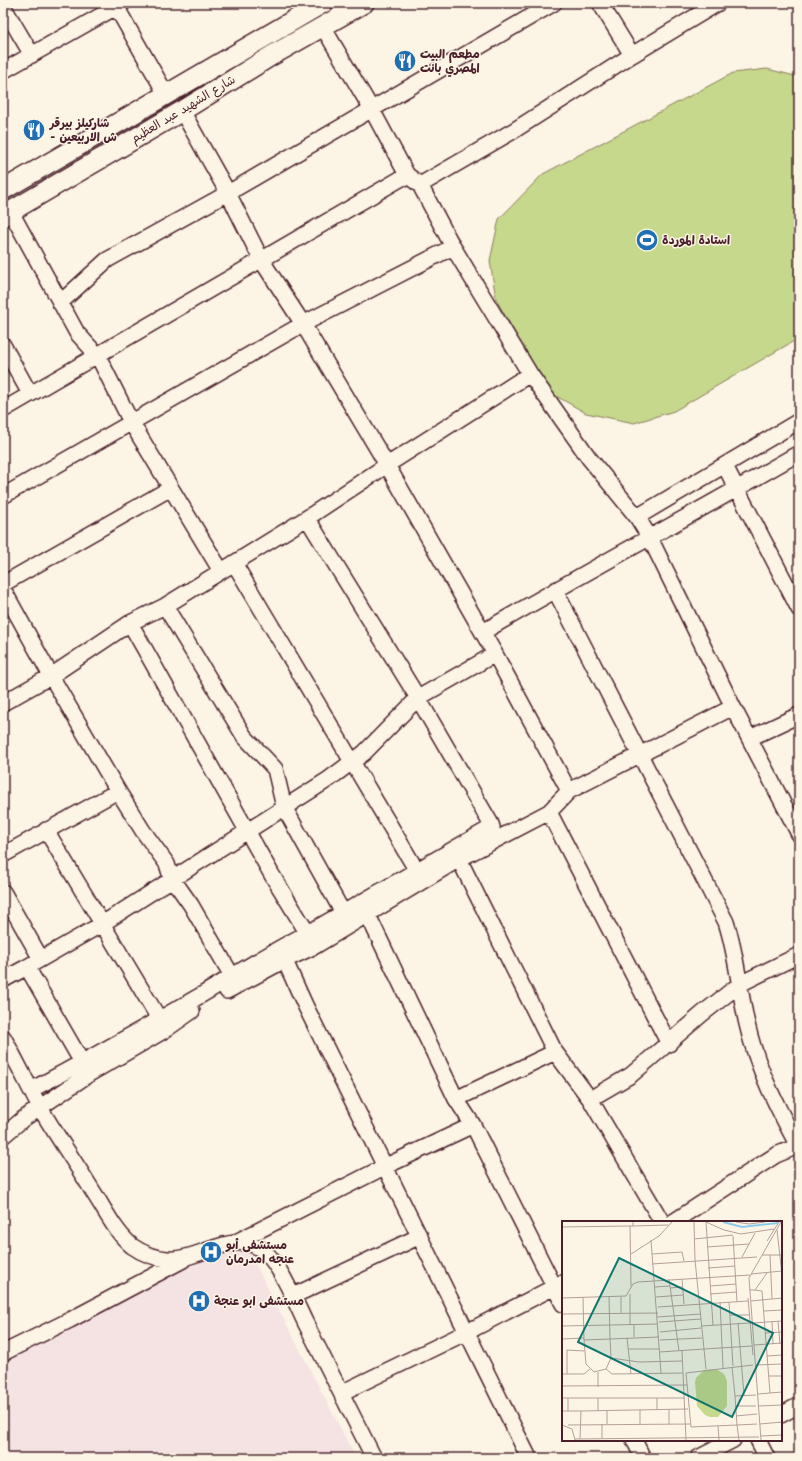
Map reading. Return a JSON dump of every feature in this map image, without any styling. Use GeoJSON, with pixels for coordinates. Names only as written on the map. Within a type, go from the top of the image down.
{"type":"FeatureCollection","features":[{"type":"Feature","properties":{"kind":"main road","name":"شارع الشهيد عبد العظيم"},"geometry":{"type":"LineString","coordinates":[[7,214],[182,111],[271,56],[364,3]]}},
{"type":"Feature","properties":{"kind":"main road","name":"شارع الشهيد عبد العظيم"},"geometry":{"type":"LineString","coordinates":[[3,190],[262,38],[313,5]]}},
{"type":"Feature","properties":{"kind":"main road"},"geometry":{"type":"LineString","coordinates":[[262,38],[271,56]]}},
{"type":"Feature","properties":{"kind":"street"},"geometry":{"type":"LineString","coordinates":[[60,303],[107,260],[228,193],[554,3]]}},
{"type":"Feature","properties":{"kind":"street"},"geometry":{"type":"LineString","coordinates":[[600,3],[632,55]]}},
{"type":"Feature","properties":{"kind":"street"},"geometry":{"type":"LineString","coordinates":[[3,71],[118,4],[166,94]]}},
{"type":"Feature","properties":{"kind":"street"},"geometry":{"type":"LineString","coordinates":[[420,185],[513,131],[709,5]]}},
{"type":"Feature","properties":{"kind":"street"},"geometry":{"type":"LineString","coordinates":[[3,6],[32,55]]}},
{"type":"Feature","properties":{"kind":"street"},"geometry":{"type":"LineString","coordinates":[[323,27],[372,110],[407,175],[420,185],[454,247],[530,374],[589,458],[637,518],[650,538],[733,707],[799,834]]}},
{"type":"Feature","properties":{"kind":"street"},"geometry":{"type":"LineString","coordinates":[[182,111],[228,193],[262,261],[303,324],[387,465],[496,654],[569,791]]}},
{"type":"Feature","properties":{"kind":"street"},"geometry":{"type":"LineString","coordinates":[[3,410],[262,261],[407,175]]}},
{"type":"Feature","properties":{"kind":"street"},"geometry":{"type":"LineString","coordinates":[[7,214],[77,333],[98,356],[131,422],[221,571]]}},
{"type":"Feature","properties":{"kind":"street"},"geometry":{"type":"LineString","coordinates":[[3,496],[303,324],[454,247]]}},
{"type":"Feature","properties":{"kind":"street"},"geometry":{"type":"LineString","coordinates":[[3,345],[30,394]]}},
{"type":"Feature","properties":{"kind":"street"},"geometry":{"type":"LineString","coordinates":[[3,703],[51,676],[130,624],[165,606],[308,518],[387,465],[530,374]]}},
{"type":"Feature","properties":{"kind":"street"},"geometry":{"type":"LineString","coordinates":[[637,518],[799,421]]}},
{"type":"Feature","properties":{"kind":"street"},"geometry":{"type":"LineString","coordinates":[[483,632],[799,453]]}},
{"type":"Feature","properties":{"kind":"street"},"geometry":{"type":"LineString","coordinates":[[725,466],[799,609]]}},
{"type":"Feature","properties":{"kind":"street"},"geometry":{"type":"LineString","coordinates":[[3,584],[171,488]]}},
{"type":"Feature","properties":{"kind":"street"},"geometry":{"type":"LineString","coordinates":[[308,518],[418,698],[492,826],[343,913],[312,940]]}},
{"type":"Feature","properties":{"kind":"street"},"geometry":{"type":"LineString","coordinates":[[234,563],[417,871]]}},
{"type":"Feature","properties":{"kind":"street"},"geometry":{"type":"LineString","coordinates":[[3,590],[118,791],[142,831],[167,864],[172,880],[191,905],[232,976]]}},
{"type":"Feature","properties":{"kind":"street"},"geometry":{"type":"LineString","coordinates":[[555,590],[726,922],[732,940],[747,1024],[756,1056],[767,1085],[798,1146],[776,1155],[675,1221]]}},
{"type":"Feature","properties":{"kind":"street"},"geometry":{"type":"LineString","coordinates":[[165,606],[244,736],[275,769],[284,807],[343,913]]}},
{"type":"Feature","properties":{"kind":"street"},"geometry":{"type":"LineString","coordinates":[[130,624],[248,832],[312,940]]}},
{"type":"Feature","properties":{"kind":"street"},"geometry":{"type":"LineString","coordinates":[[3,980],[102,924],[329,779],[352,763],[375,743],[418,698],[496,654]]}},
{"type":"Feature","properties":{"kind":"street"},"geometry":{"type":"LineString","coordinates":[[31,1090],[86,1068],[162,1024],[232,976],[367,914],[459,859],[550,812],[569,791],[733,707]]}},
{"type":"Feature","properties":{"kind":"street"},"geometry":{"type":"LineString","coordinates":[[750,738],[799,715]]}},
{"type":"Feature","properties":{"kind":"street"},"geometry":{"type":"LineString","coordinates":[[3,855],[118,791]]}},
{"type":"Feature","properties":{"kind":"street"},"geometry":{"type":"LineString","coordinates":[[550,812],[669,1044]]}},
{"type":"Feature","properties":{"kind":"street"},"geometry":{"type":"LineString","coordinates":[[46,830],[162,1024]]}},
{"type":"Feature","properties":{"kind":"street"},"geometry":{"type":"LineString","coordinates":[[459,859],[554,1052],[590,1099],[661,1221]]}},
{"type":"Feature","properties":{"kind":"street"},"geometry":{"type":"LineString","coordinates":[[3,892],[41,959]]}},
{"type":"Feature","properties":{"kind":"street"},"geometry":{"type":"LineString","coordinates":[[367,914],[456,1099],[473,1125],[558,1284],[562,1300]]}},
{"type":"Feature","properties":{"kind":"street"},"geometry":{"type":"LineString","coordinates":[[162,1024],[181,1017],[238,984],[282,954]]}},
{"type":"Feature","properties":{"kind":"street"},"geometry":{"type":"LineString","coordinates":[[282,954],[305,1005],[384,1167],[420,1236],[529,1458]]}},
{"type":"Feature","properties":{"kind":"street"},"geometry":{"type":"LineString","coordinates":[[590,1099],[631,1075],[669,1044],[702,1014],[740,984],[799,955]]}},
{"type":"Feature","properties":{"kind":"street"},"geometry":{"type":"LineString","coordinates":[[27,967],[86,1068]]}},
{"type":"Feature","properties":{"kind":"street"},"geometry":{"type":"LineString","coordinates":[[3,1037],[40,1107],[115,1227],[127,1241],[142,1252],[154,1257],[172,1259],[191,1257]]}},
{"type":"Feature","properties":{"kind":"street"},"geometry":{"type":"LineString","coordinates":[[456,1099],[554,1052]]}},
{"type":"Feature","properties":{"kind":"street"},"geometry":{"type":"LineString","coordinates":[[3,1136],[86,1068]]}},
{"type":"Feature","properties":{"kind":"street"},"geometry":{"type":"LineString","coordinates":[[236,1242],[384,1167],[473,1125]]}},
{"type":"Feature","properties":{"kind":"street"},"geometry":{"type":"LineString","coordinates":[[293,1296],[420,1236]]}},
{"type":"Feature","properties":{"kind":"street"},"geometry":{"type":"LineString","coordinates":[[3,1353],[191,1257],[225,1244],[236,1242],[246,1243],[264,1251],[271,1259],[293,1296],[374,1458]]}},
{"type":"Feature","properties":{"kind":"street"},"geometry":{"type":"LineString","coordinates":[[341,1393],[467,1332],[558,1284]]}},
{"type":"Feature","properties":{"kind":"street"},"geometry":{"type":"LineString","coordinates":[[782,1414],[799,1405]]}},
{"type":"Feature","properties":{"kind":"street"},"geometry":{"type":"LineString","coordinates":[[634,1441],[643,1458]]}},
{"type":"Feature","properties":{"kind":"street"},"geometry":{"type":"LineString","coordinates":[[698,1458],[731,1441]]}},
{"type":"Feature","properties":{"kind":"street"},"geometry":{"type":"LineString","coordinates":[[758,1441],[767,1458]]}},
{"type":"Feature","properties":{"kind":"shaded area","name":"مستشفى ابو عنجة"},"geometry":{"type":"Polygon","coordinates":[[[243,1240],[356,1458],[3,1458],[3,1361],[243,1240]]]}},
{"type":"Feature","properties":{"kind":"green space","name":"استادة الموردة"},"geometry":{"type":"Polygon","coordinates":[[[767,69],[799,77],[799,338],[674,411],[634,423],[586,413],[547,391],[496,299],[490,261],[499,219],[543,174],[733,73],[767,69]]]}},
{"type":"Feature","properties":{"kind":"place","name":"مطعم البيت المصري بانت"},"geometry":{"type":"Point","coordinates":[405,61]}},
{"type":"Feature","properties":{"kind":"place","name":"شاركيلز بيرقر - ش الاربيعين"},"geometry":{"type":"Point","coordinates":[34,130]}},
{"type":"Feature","properties":{"kind":"place","name":"استادة الموردة"},"geometry":{"type":"Point","coordinates":[647,240]}},
{"type":"Feature","properties":{"kind":"place","name":"مستشفى أبو عنجه امدرمان"},"geometry":{"type":"Point","coordinates":[211,1252]}},
{"type":"Feature","properties":{"kind":"place","name":"مستشفى ابو عنجة"},"geometry":{"type":"Point","coordinates":[199,1301]}}]}
